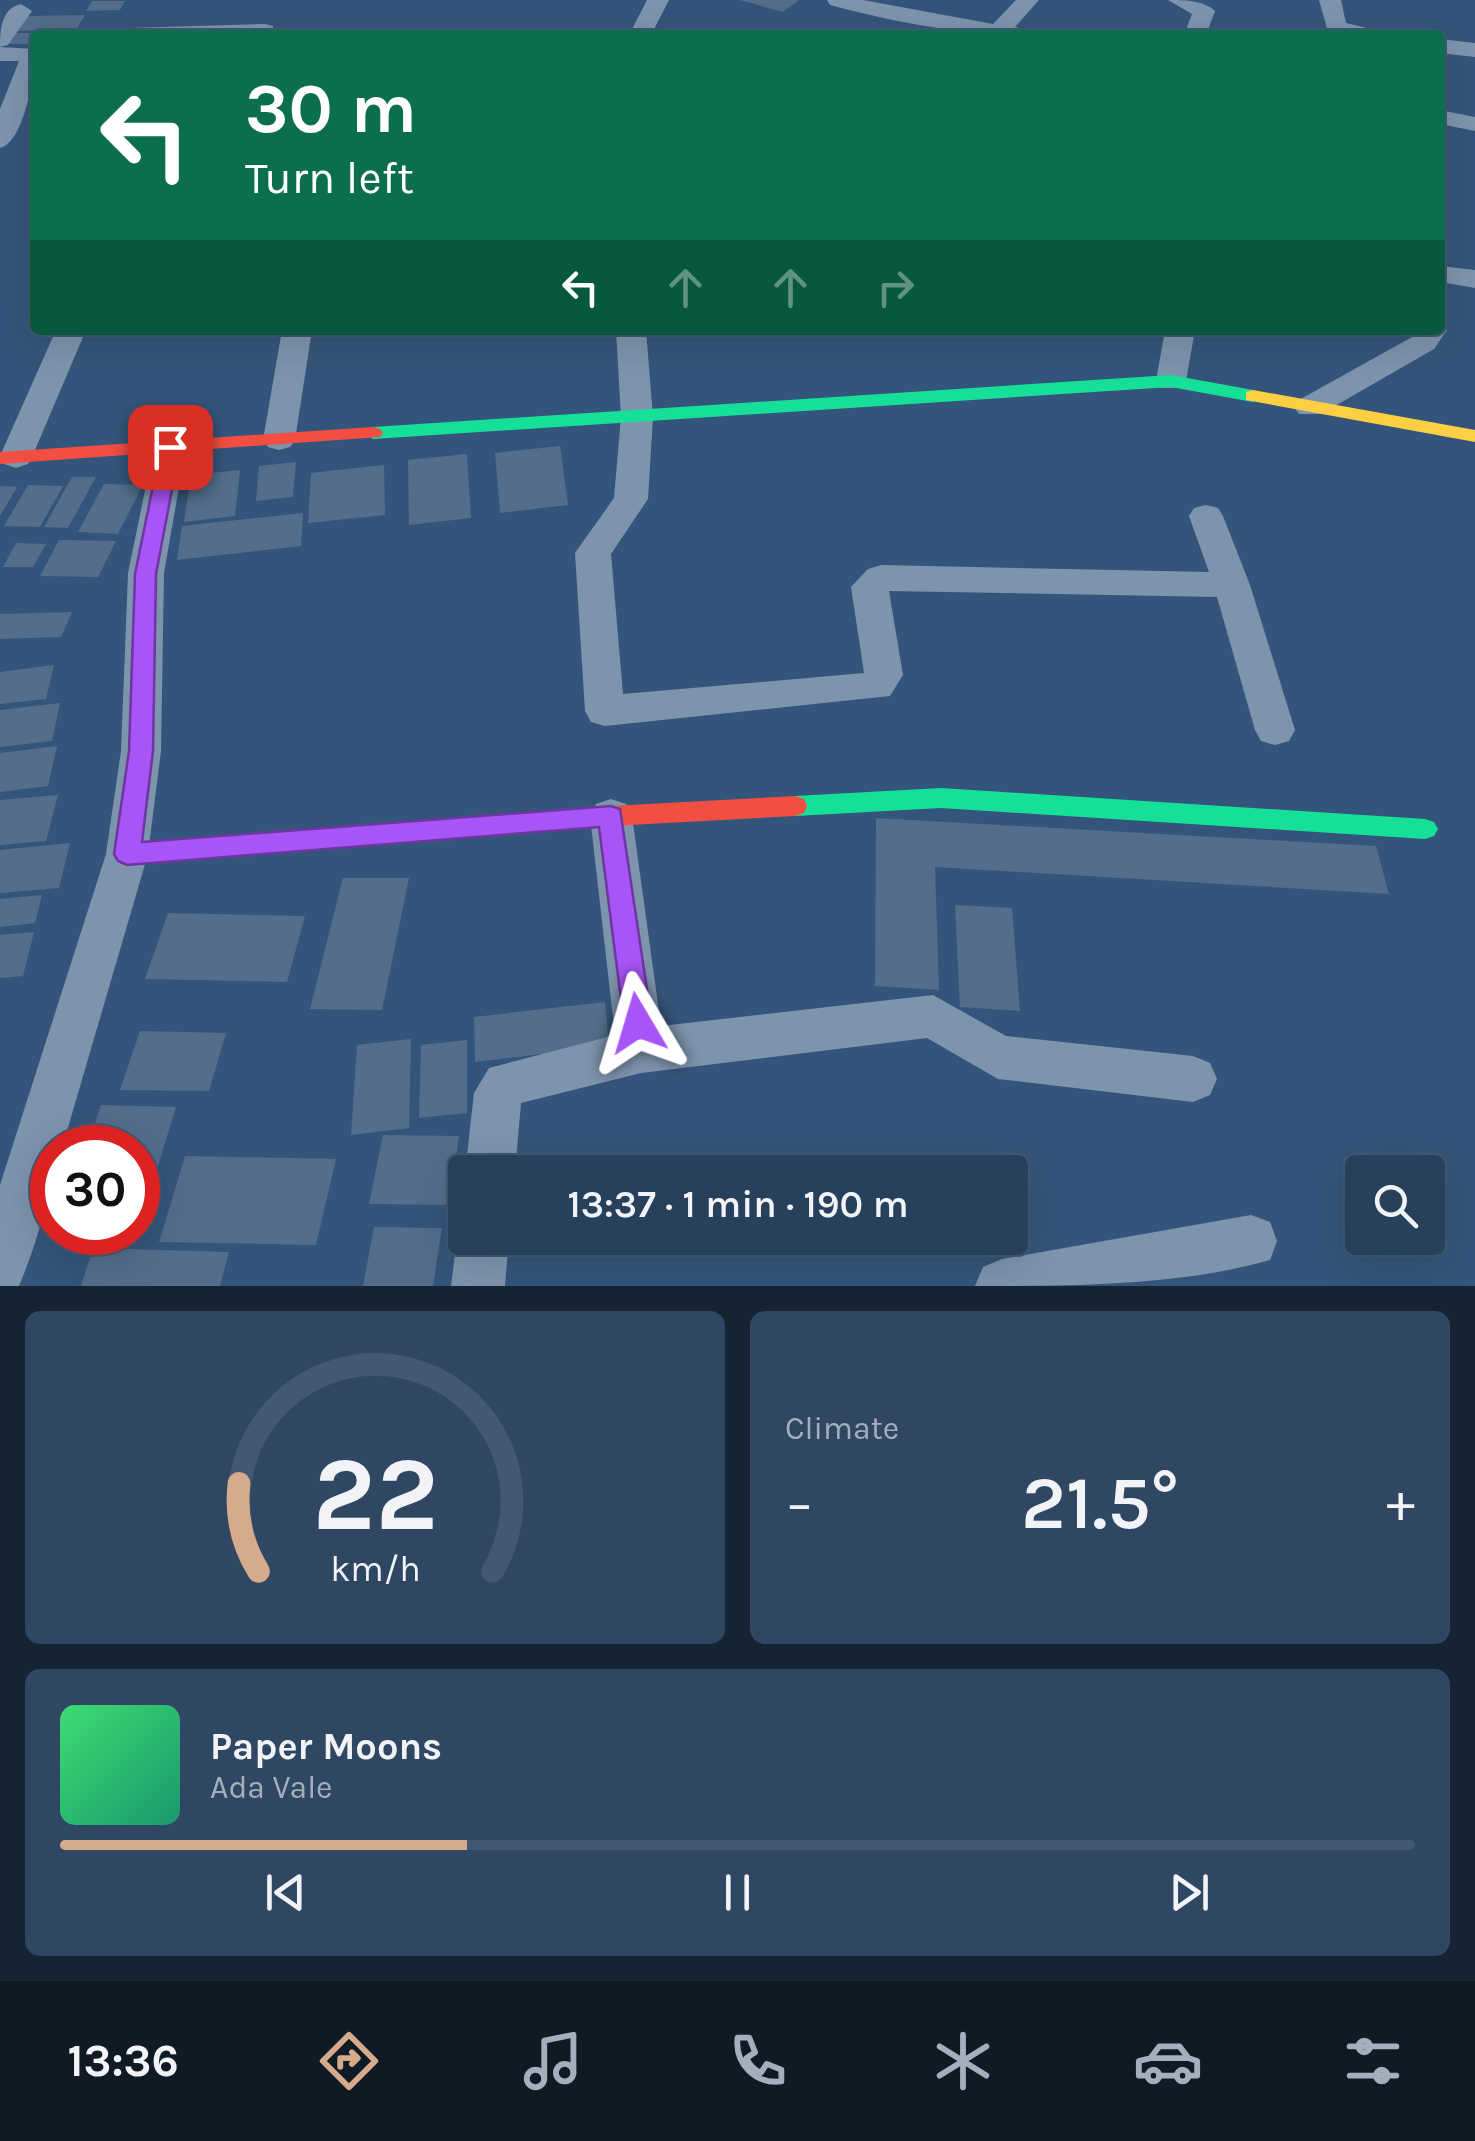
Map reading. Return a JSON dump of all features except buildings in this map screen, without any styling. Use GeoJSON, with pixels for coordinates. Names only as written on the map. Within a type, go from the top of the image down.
{"type":"FeatureCollection","features":[{"type":"Feature","properties":{"kind":"street"},"geometry":{"type":"LineString","coordinates":[[838,0],[886,14],[990,30]]}},
{"type":"Feature","properties":{"kind":"street"},"geometry":{"type":"LineString","coordinates":[[1012,30],[1028,0]]}},
{"type":"Feature","properties":{"kind":"street"},"geometry":{"type":"LineString","coordinates":[[1179,0],[1204,12],[1197,30]]}},
{"type":"Feature","properties":{"kind":"street"},"geometry":{"type":"LineString","coordinates":[[1330,0],[1336,27],[1348,30]]}},
{"type":"Feature","properties":{"kind":"street"},"geometry":{"type":"LineString","coordinates":[[0,40],[8,4]]}},
{"type":"Feature","properties":{"kind":"street"},"geometry":{"type":"LineString","coordinates":[[643,30],[656,4]]}},
{"type":"Feature","properties":{"kind":"street"},"geometry":{"type":"LineString","coordinates":[[1445,47],[1475,50]]}},
{"type":"Feature","properties":{"kind":"street"},"geometry":{"type":"LineString","coordinates":[[0,54],[30,52]]}},
{"type":"Feature","properties":{"kind":"street"},"geometry":{"type":"LineString","coordinates":[[0,141],[30,60]]}},
{"type":"Feature","properties":{"kind":"street"},"geometry":{"type":"LineString","coordinates":[[1445,118],[1475,124]]}},
{"type":"Feature","properties":{"kind":"street"},"geometry":{"type":"LineString","coordinates":[[1445,275],[1475,279]]}},
{"type":"Feature","properties":{"kind":"street"},"geometry":{"type":"LineString","coordinates":[[68,335],[8,457],[1170,381],[1475,436]]}},
{"type":"Feature","properties":{"kind":"street"},"geometry":{"type":"LineString","coordinates":[[279,440],[295,335]]}},
{"type":"Feature","properties":{"kind":"street"},"geometry":{"type":"LineString","coordinates":[[631,335],[636,417],[630,499],[593,554],[605,711],[876,686],[884,675],[868,586],[881,578],[1232,585]]}},
{"type":"Feature","properties":{"kind":"street"},"geometry":{"type":"LineString","coordinates":[[1170,381],[1179,335]]}},
{"type":"Feature","properties":{"kind":"street"},"geometry":{"type":"LineString","coordinates":[[1310,407],[1423,342],[1428,335]]}},
{"type":"Feature","properties":{"kind":"street"},"geometry":{"type":"LineString","coordinates":[[0,1268],[127,854],[141,751],[146,574],[170,447]]}},
{"type":"Feature","properties":{"kind":"street"},"geometry":{"type":"LineString","coordinates":[[1206,516],[1232,585],[1275,730]]}},
{"type":"Feature","properties":{"kind":"street"},"geometry":{"type":"LineString","coordinates":[[127,854],[611,816],[957,798],[1425,829]]}},
{"type":"Feature","properties":{"kind":"street"},"geometry":{"type":"LineString","coordinates":[[611,816],[641,1051]]}},
{"type":"Feature","properties":{"kind":"street"},"geometry":{"type":"LineString","coordinates":[[492,1155],[498,1093],[506,1084],[641,1051],[933,1016],[998,1057],[1194,1079]]}},
{"type":"Feature","properties":{"kind":"street"},"geometry":{"type":"LineString","coordinates":[[1002,1286],[1250,1241]]}},
{"type":"Feature","properties":{"kind":"street"},"geometry":{"type":"LineString","coordinates":[[478,1286],[481,1255]]}},
{"type":"Feature","properties":{"kind":"traffic: fast"},"geometry":{"type":"LineString","coordinates":[[373,433],[1171,381],[1253,396]]}},
{"type":"Feature","properties":{"kind":"traffic: fast"},"geometry":{"type":"LineString","coordinates":[[795,806],[941,798],[1425,829]]}},
{"type":"Feature","properties":{"kind":"traffic: slow"},"geometry":{"type":"LineString","coordinates":[[1253,396],[1475,436]]}},
{"type":"Feature","properties":{"kind":"traffic: jam"},"geometry":{"type":"LineString","coordinates":[[0,458],[373,433]]}},
{"type":"Feature","properties":{"kind":"traffic: jam"},"geometry":{"type":"LineString","coordinates":[[127,854],[611,816],[795,806]]}},
{"type":"Feature","properties":{"kind":"route"},"geometry":{"type":"LineString","coordinates":[[170,447],[146,574],[141,751],[127,854],[611,816],[638,1023]]}}]}
